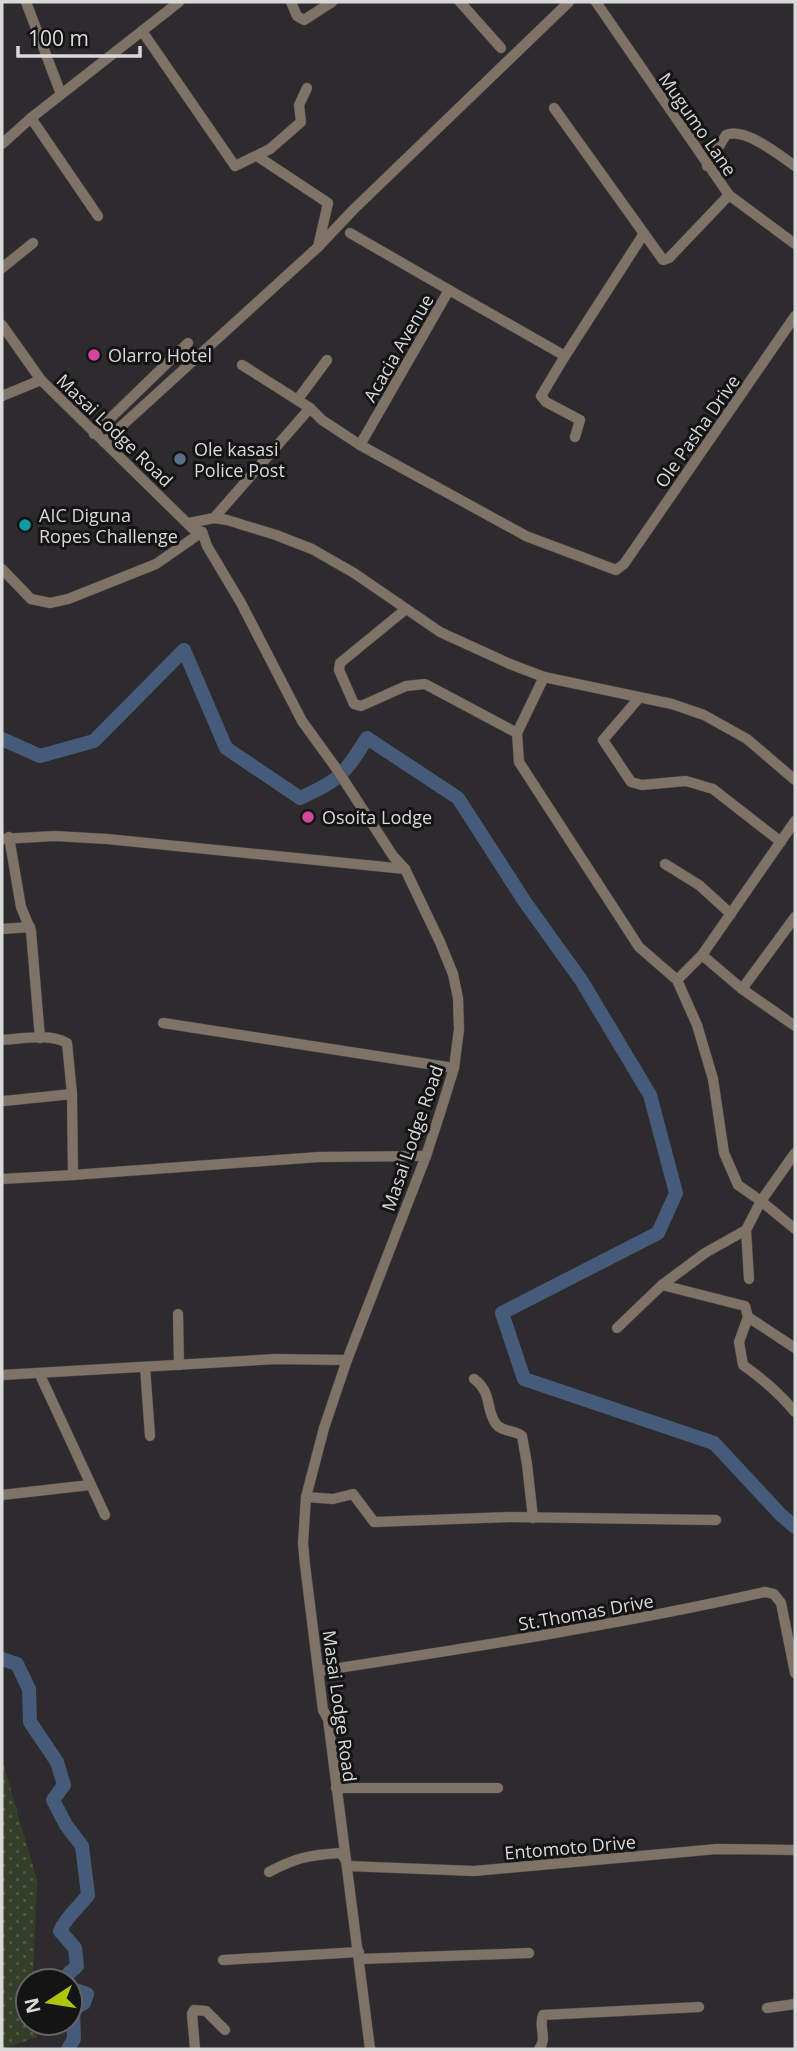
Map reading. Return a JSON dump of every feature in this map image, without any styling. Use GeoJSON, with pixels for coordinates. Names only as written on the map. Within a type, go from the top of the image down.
{"type":"FeatureCollection","features":[{"type":"Feature","properties":{"kind":"street"},"geometry":{"type":"LineString","coordinates":[[26,2],[61,94]]}},
{"type":"Feature","properties":{"kind":"street"},"geometry":{"type":"LineString","coordinates":[[3,139],[178,2]]}},
{"type":"Feature","properties":{"kind":"street"},"geometry":{"type":"LineString","coordinates":[[291,2],[297,16],[304,20],[332,2]]}},
{"type":"Feature","properties":{"kind":"street"},"geometry":{"type":"LineString","coordinates":[[460,2],[501,48]]}},
{"type":"Feature","properties":{"kind":"street"},"geometry":{"type":"LineString","coordinates":[[104,442],[318,247],[569,2]]}},
{"type":"Feature","properties":{"kind":"street","name":"Mugumo Lane"},"geometry":{"type":"LineString","coordinates":[[596,2],[729,195],[795,244]]}},
{"type":"Feature","properties":{"kind":"street"},"geometry":{"type":"LineString","coordinates":[[142,31],[234,166],[270,149],[301,122],[299,105],[307,88]]}},
{"type":"Feature","properties":{"kind":"street"},"geometry":{"type":"LineString","coordinates":[[554,108],[663,260],[669,258],[729,195]]}},
{"type":"Feature","properties":{"kind":"street"},"geometry":{"type":"LineString","coordinates":[[31,118],[99,216]]}},
{"type":"Feature","properties":{"kind":"street"},"geometry":{"type":"LineString","coordinates":[[707,166],[726,135],[736,133],[759,142],[795,166]]}},
{"type":"Feature","properties":{"kind":"street"},"geometry":{"type":"LineString","coordinates":[[257,156],[328,203],[318,247]]}},
{"type":"Feature","properties":{"kind":"street"},"geometry":{"type":"LineString","coordinates":[[350,233],[449,290]]}},
{"type":"Feature","properties":{"kind":"street"},"geometry":{"type":"LineString","coordinates":[[575,437],[580,420],[546,402],[541,396],[643,235]]}},
{"type":"Feature","properties":{"kind":"street"},"geometry":{"type":"LineString","coordinates":[[2,268],[33,243]]}},
{"type":"Feature","properties":{"kind":"street","name":"Acacia Avenue"},"geometry":{"type":"LineString","coordinates":[[360,445],[449,290],[565,356]]}},
{"type":"Feature","properties":{"kind":"street","name":"Ole Pasha Drive"},"geometry":{"type":"LineString","coordinates":[[360,445],[526,536],[615,570],[624,564],[795,316]]}},
{"type":"Feature","properties":{"kind":"street","name":"Masai Lodge Road"},"geometry":{"type":"LineString","coordinates":[[2,325],[41,380],[193,529],[202,532],[207,546],[262,642],[296,712],[393,856],[405,869],[453,974],[458,998],[459,1029],[454,1068],[426,1156],[347,1360],[324,1428],[306,1497],[303,1543],[370,2049]]}},
{"type":"Feature","properties":{"kind":"street"},"geometry":{"type":"LineString","coordinates":[[94,434],[188,343]]}},
{"type":"Feature","properties":{"kind":"street"},"geometry":{"type":"LineString","coordinates":[[298,399],[327,360]]}},
{"type":"Feature","properties":{"kind":"street"},"geometry":{"type":"LineString","coordinates":[[242,365],[298,399],[321,420],[360,445]]}},
{"type":"Feature","properties":{"kind":"street"},"geometry":{"type":"LineString","coordinates":[[2,396],[41,380]]}},
{"type":"Feature","properties":{"kind":"street"},"geometry":{"type":"LineString","coordinates":[[214,518],[310,408]]}},
{"type":"Feature","properties":{"kind":"street"},"geometry":{"type":"LineString","coordinates":[[188,523],[214,518],[267,532],[312,550],[354,573],[440,632],[487,655],[544,677],[694,712],[747,739],[795,780]]}},
{"type":"Feature","properties":{"kind":"street"},"geometry":{"type":"LineString","coordinates":[[2,569],[30,600],[50,603],[68,599],[156,564],[202,532]]}},
{"type":"Feature","properties":{"kind":"street"},"geometry":{"type":"LineString","coordinates":[[406,609],[340,663],[339,670],[354,704],[361,706],[406,686],[425,684],[517,733]]}},
{"type":"Feature","properties":{"kind":"street"},"geometry":{"type":"LineString","coordinates":[[544,677],[517,733],[519,762],[639,947],[677,980],[697,1026],[713,1079],[724,1153],[738,1185],[795,1228]]}},
{"type":"Feature","properties":{"kind":"street"},"geometry":{"type":"LineString","coordinates":[[639,698],[603,740],[631,782],[642,785],[686,781],[713,789],[780,842]]}},
{"type":"Feature","properties":{"kind":"street"},"geometry":{"type":"LineString","coordinates":[[677,980],[702,955],[795,821]]}},
{"type":"Feature","properties":{"kind":"street"},"geometry":{"type":"LineString","coordinates":[[40,1038],[30,926],[21,907],[5,838],[55,836],[107,839],[405,869]]}},
{"type":"Feature","properties":{"kind":"street"},"geometry":{"type":"LineString","coordinates":[[664,864],[699,885],[731,914]]}},
{"type":"Feature","properties":{"kind":"street"},"geometry":{"type":"LineString","coordinates":[[742,989],[795,917]]}},
{"type":"Feature","properties":{"kind":"street"},"geometry":{"type":"LineString","coordinates":[[2,929],[30,926]]}},
{"type":"Feature","properties":{"kind":"street"},"geometry":{"type":"LineString","coordinates":[[702,955],[742,989],[795,1026]]}},
{"type":"Feature","properties":{"kind":"street"},"geometry":{"type":"LineString","coordinates":[[163,1023],[454,1068]]}},
{"type":"Feature","properties":{"kind":"street"},"geometry":{"type":"LineString","coordinates":[[2,1040],[40,1038],[59,1039],[67,1043],[75,1150],[73,1175]]}},
{"type":"Feature","properties":{"kind":"street"},"geometry":{"type":"LineString","coordinates":[[4,1101],[72,1094]]}},
{"type":"Feature","properties":{"kind":"street"},"geometry":{"type":"LineString","coordinates":[[749,1279],[746,1230],[761,1201],[795,1153]]}},
{"type":"Feature","properties":{"kind":"street"},"geometry":{"type":"LineString","coordinates":[[2,1179],[319,1157],[426,1156]]}},
{"type":"Feature","properties":{"kind":"street"},"geometry":{"type":"LineString","coordinates":[[617,1328],[662,1285],[705,1253],[746,1230]]}},
{"type":"Feature","properties":{"kind":"street"},"geometry":{"type":"LineString","coordinates":[[662,1285],[745,1306],[748,1317],[740,1342],[743,1365],[767,1382],[775,1394],[785,1399],[795,1412]]}},
{"type":"Feature","properties":{"kind":"street"},"geometry":{"type":"LineString","coordinates":[[178,1314],[179,1365]]}},
{"type":"Feature","properties":{"kind":"street"},"geometry":{"type":"LineString","coordinates":[[748,1317],[795,1348]]}},
{"type":"Feature","properties":{"kind":"street"},"geometry":{"type":"LineString","coordinates":[[2,1375],[40,1375],[276,1359],[347,1360]]}},
{"type":"Feature","properties":{"kind":"street"},"geometry":{"type":"LineString","coordinates":[[145,1367],[150,1436]]}},
{"type":"Feature","properties":{"kind":"street"},"geometry":{"type":"LineString","coordinates":[[40,1375],[105,1515]]}},
{"type":"Feature","properties":{"kind":"street"},"geometry":{"type":"LineString","coordinates":[[474,1379],[486,1392],[495,1423],[502,1429],[522,1436],[533,1518]]}},
{"type":"Feature","properties":{"kind":"street"},"geometry":{"type":"LineString","coordinates":[[2,1495],[90,1485]]}},
{"type":"Feature","properties":{"kind":"street"},"geometry":{"type":"LineString","coordinates":[[306,1497],[333,1499],[353,1494],[374,1522],[533,1518],[716,1520]]}},
{"type":"Feature","properties":{"kind":"street","name":"St.Thomas Drive"},"geometry":{"type":"LineString","coordinates":[[319,1671],[555,1634],[765,1592],[779,1598],[795,1673]]}},
{"type":"Feature","properties":{"kind":"street"},"geometry":{"type":"LineString","coordinates":[[337,1788],[498,1788]]}},
{"type":"Feature","properties":{"kind":"street","name":"Entomoto Drive"},"geometry":{"type":"LineString","coordinates":[[269,1871],[281,1864],[309,1856],[340,1853],[347,1863],[474,1871],[717,1849],[795,1850]]}},
{"type":"Feature","properties":{"kind":"street"},"geometry":{"type":"LineString","coordinates":[[223,1960],[529,1953]]}},
{"type":"Feature","properties":{"kind":"street"},"geometry":{"type":"LineString","coordinates":[[767,2008],[795,2004]]}},
{"type":"Feature","properties":{"kind":"street"},"geometry":{"type":"LineString","coordinates":[[539,2049],[544,2040],[541,2018],[543,2015],[699,2007]]}},
{"type":"Feature","properties":{"kind":"street"},"geometry":{"type":"LineString","coordinates":[[195,2049],[192,2014],[194,2010],[206,2011],[225,2030]]}},
{"type":"Feature","properties":{"kind":"green space"},"geometry":{"type":"Polygon","coordinates":[[[2,1759],[37,1880],[34,1967],[14,1967],[14,2037],[37,2037],[3,2049],[2,1759]]]}},
{"type":"Feature","properties":{"kind":"waterway"},"geometry":{"type":"LineString","coordinates":[[2,739],[40,756],[94,741],[184,650],[226,748],[300,798],[340,775],[367,738],[458,798],[525,902],[581,980],[650,1095],[676,1193],[658,1233],[502,1313],[524,1379],[714,1443],[795,1527]]}},
{"type":"Feature","properties":{"kind":"waterway"},"geometry":{"type":"LineString","coordinates":[[2,1659],[17,1664],[29,1689],[30,1722],[57,1762],[64,1785],[53,1800],[66,1825],[82,1846],[88,1895],[60,1931],[75,1948],[76,1967]]}},
{"type":"Feature","properties":{"kind":"waterway"},"geometry":{"type":"LineString","coordinates":[[84,1993],[87,1994],[84,2003]]}},
{"type":"Feature","properties":{"kind":"waterway"},"geometry":{"type":"LineString","coordinates":[[68,2049],[74,2037]]}},
{"type":"Feature","properties":{"kind":"place","name":"Olarro Hotel"},"geometry":{"type":"Point","coordinates":[94,355]}},
{"type":"Feature","properties":{"kind":"place","name":"Ole kasasi Police Post"},"geometry":{"type":"Point","coordinates":[180,459]}},
{"type":"Feature","properties":{"kind":"place","name":"AIC Diguna Ropes Challenge"},"geometry":{"type":"Point","coordinates":[25,525]}},
{"type":"Feature","properties":{"kind":"place","name":"Osoita Lodge"},"geometry":{"type":"Point","coordinates":[308,817]}}]}
